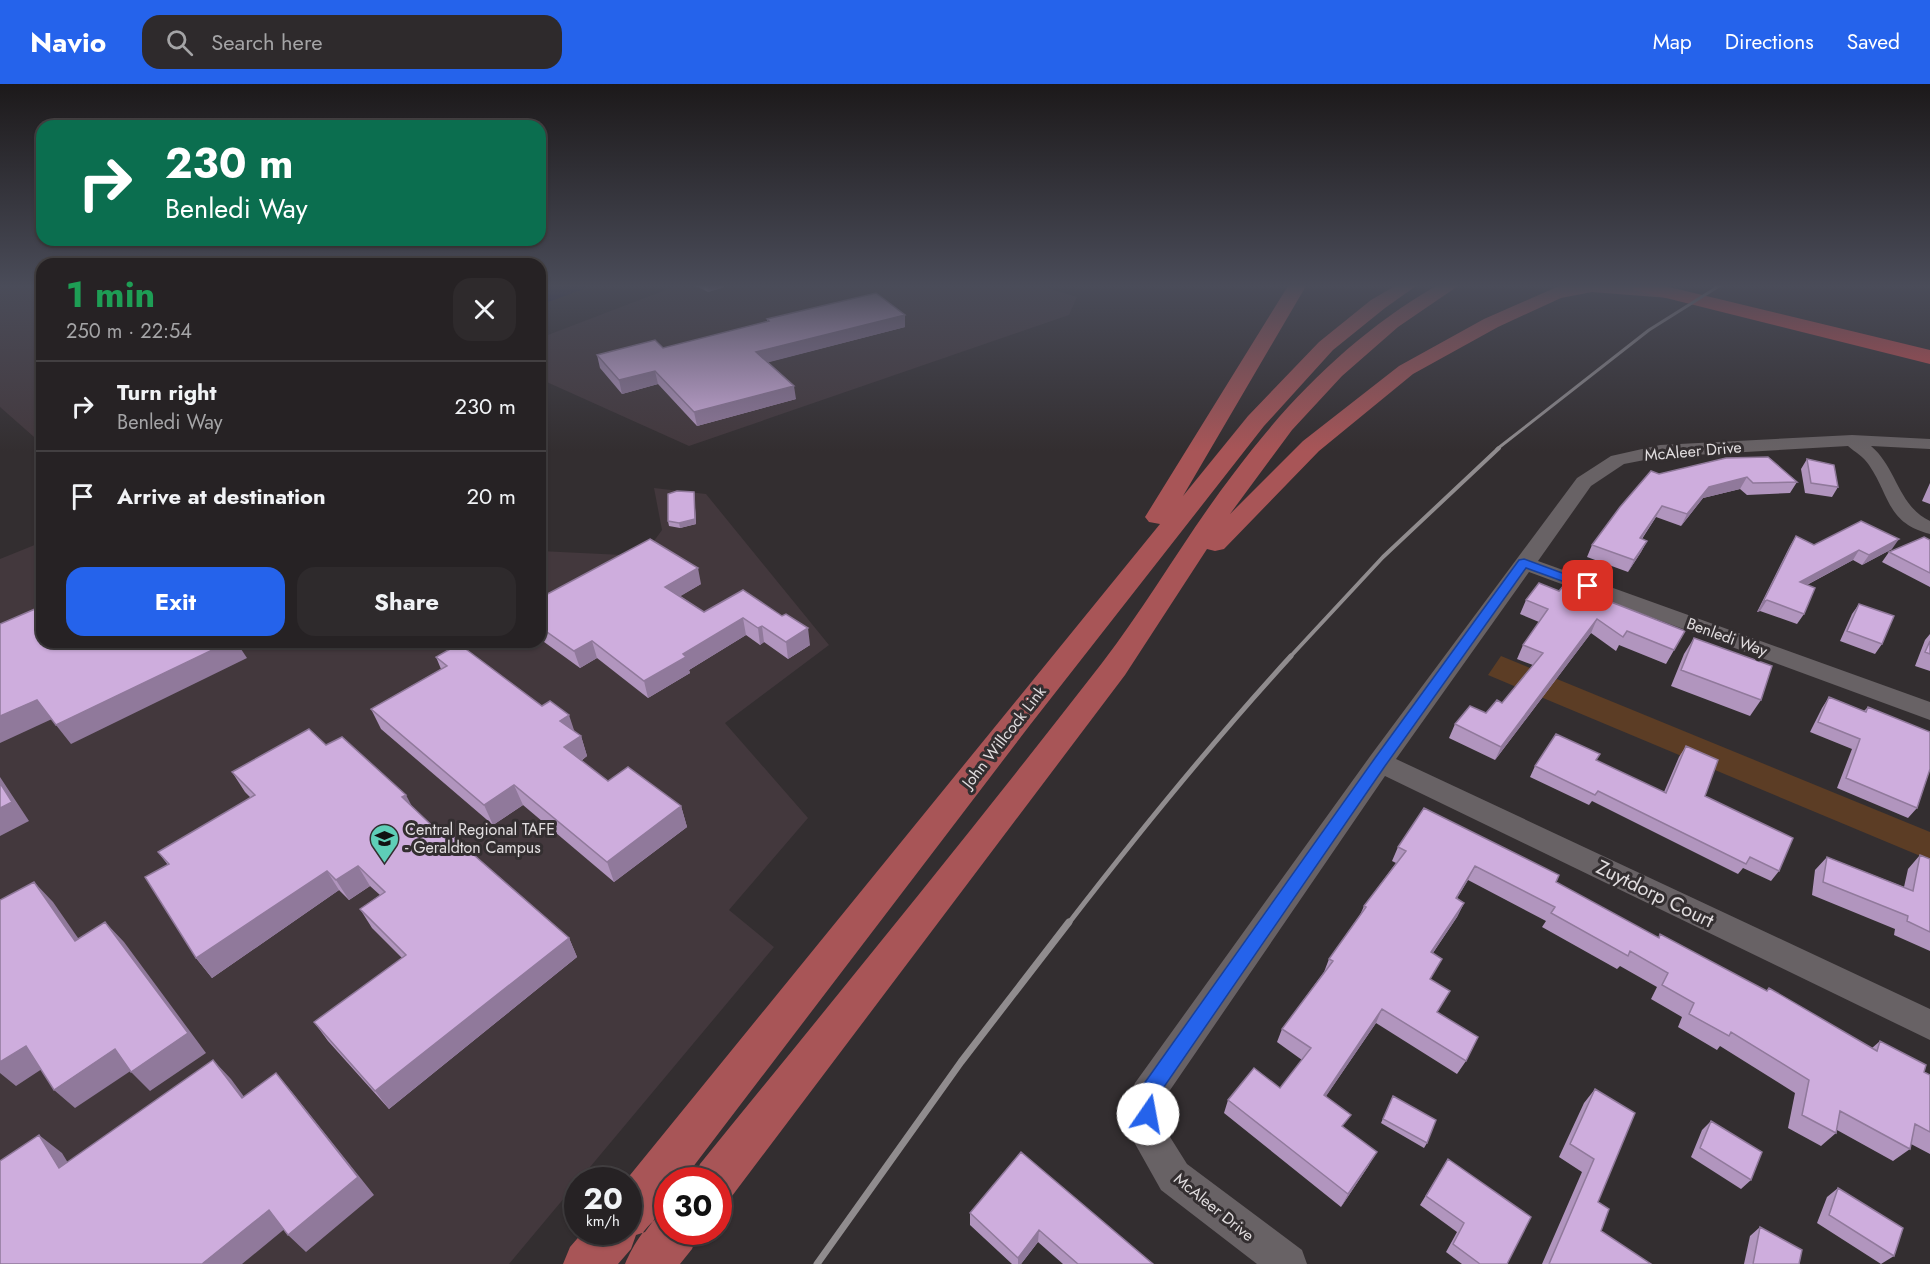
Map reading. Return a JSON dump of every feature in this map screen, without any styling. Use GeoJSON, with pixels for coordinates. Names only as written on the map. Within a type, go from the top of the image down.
{"type":"FeatureCollection","features":[{"type":"Feature","properties":{"kind":"highway"},"geometry":{"type":"LineString","coordinates":[[1871,341],[1930,357]]}},
{"type":"Feature","properties":{"kind":"highway"},"geometry":{"type":"LineString","coordinates":[[1911,341],[1930,345]]}},
{"type":"Feature","properties":{"kind":"main road"},"geometry":{"type":"LineString","coordinates":[[1019,717],[1151,528],[1264,341]]}},
{"type":"Feature","properties":{"kind":"main road","name":"John Willcock Link"},"geometry":{"type":"LineString","coordinates":[[642,1197],[1019,717],[1256,421],[1332,341]]}},
{"type":"Feature","properties":{"kind":"main road"},"geometry":{"type":"LineString","coordinates":[[1117,664],[1242,477],[1311,394],[1368,341]]}},
{"type":"Feature","properties":{"kind":"main road"},"geometry":{"type":"LineString","coordinates":[[726,1167],[832,1035],[1117,664],[1222,535],[1311,446],[1406,370],[1458,341]]}},
{"type":"Feature","properties":{"kind":"main road"},"geometry":{"type":"LineString","coordinates":[[587,1264],[603,1245]]}},
{"type":"Feature","properties":{"kind":"main road"},"geometry":{"type":"LineString","coordinates":[[650,1264],[665,1245]]}},
{"type":"Feature","properties":{"kind":"street","name":"McAleer Drive"},"geometry":{"type":"LineString","coordinates":[[1288,1264],[1174,1177],[1148,1133],[1148,1095],[1380,762],[1584,482],[1618,460],[1660,451],[1852,440],[1930,444]]}},
{"type":"Feature","properties":{"kind":"street"},"geometry":{"type":"LineString","coordinates":[[1852,440],[1878,464],[1895,503],[1906,515],[1930,528]]}},
{"type":"Feature","properties":{"kind":"street","name":"Benledi Way"},"geometry":{"type":"LineString","coordinates":[[1524,563],[1930,711]]}},
{"type":"Feature","properties":{"kind":"street","name":"Zuytdorp Court"},"geometry":{"type":"LineString","coordinates":[[1380,762],[1930,1025]]}},
{"type":"Feature","properties":{"kind":"shaded area"},"geometry":{"type":"Polygon","coordinates":[[[0,341],[36,341],[36,439],[0,407],[0,341]]]}},
{"type":"Feature","properties":{"kind":"shaded area"},"geometry":{"type":"Polygon","coordinates":[[[546,341],[993,341],[689,446],[546,382],[546,341]]]}},
{"type":"Feature","properties":{"kind":"shaded area","name":"Central Regional TAFE - Geraldton Campus"},"geometry":{"type":"Polygon","coordinates":[[[654,488],[706,494],[829,645],[725,723],[808,818],[729,910],[774,947],[590,1167],[564,1167],[564,1198],[509,1264],[0,1264],[0,559],[36,544],[36,648],[546,648],[546,551],[643,556],[662,530],[654,488]]]}},
{"type":"Feature","properties":{"kind":"shaded area"},"geometry":{"type":"Polygon","coordinates":[[[1501,656],[1930,832],[1930,860],[1488,675],[1501,656]]]}},
{"type":"Feature","properties":{"kind":"building"},"geometry":{"type":"Polygon","coordinates":[[[651,341],[656,341],[663,348],[690,341],[800,341],[756,352],[794,386],[694,412],[655,371],[619,380],[597,355],[651,341]]]}},
{"type":"Feature","properties":{"kind":"building"},"geometry":{"type":"Polygon","coordinates":[[[1768,457],[1797,482],[1753,483],[1747,477],[1709,487],[1687,514],[1662,506],[1640,538],[1647,541],[1634,560],[1592,545],[1651,471],[1659,474],[1726,458],[1768,457]]]}},
{"type":"Feature","properties":{"kind":"building"},"geometry":{"type":"Polygon","coordinates":[[[1807,459],[1834,465],[1838,487],[1811,483],[1807,459]]]}},
{"type":"Feature","properties":{"kind":"building"},"geometry":{"type":"Polygon","coordinates":[[[677,491],[694,492],[695,519],[679,523],[668,521],[668,494],[677,491]]]}},
{"type":"Feature","properties":{"kind":"building"},"geometry":{"type":"Polygon","coordinates":[[[1861,521],[1899,539],[1869,555],[1859,550],[1800,582],[1815,588],[1804,614],[1767,600],[1763,602],[1796,536],[1814,545],[1861,521]]]}},
{"type":"Feature","properties":{"kind":"building"},"geometry":{"type":"Polygon","coordinates":[[[1924,537],[1930,540],[1930,573],[1889,552],[1924,537]]]}},
{"type":"Feature","properties":{"kind":"building"},"geometry":{"type":"Polygon","coordinates":[[[650,539],[698,568],[665,587],[704,612],[743,590],[782,616],[786,614],[808,628],[786,642],[762,626],[758,628],[743,618],[683,654],[686,657],[644,681],[592,641],[574,651],[546,631],[546,595],[650,539]]]}},
{"type":"Feature","properties":{"kind":"building"},"geometry":{"type":"Polygon","coordinates":[[[1539,583],[1559,591],[1565,584],[1685,631],[1674,650],[1627,631],[1623,637],[1597,619],[1501,747],[1455,724],[1470,706],[1486,713],[1497,700],[1502,703],[1543,653],[1523,645],[1548,609],[1526,600],[1539,583]]]}},
{"type":"Feature","properties":{"kind":"building"},"geometry":{"type":"Polygon","coordinates":[[[1859,604],[1894,616],[1882,644],[1847,631],[1859,604]]]}},
{"type":"Feature","properties":{"kind":"building"},"geometry":{"type":"Polygon","coordinates":[[[36,609],[36,648],[216,648],[56,725],[37,700],[0,716],[0,624],[36,609]]]}},
{"type":"Feature","properties":{"kind":"building"},"geometry":{"type":"Polygon","coordinates":[[[1694,638],[1772,666],[1761,700],[1681,670],[1694,638]]]}},
{"type":"Feature","properties":{"kind":"building"},"geometry":{"type":"Polygon","coordinates":[[[1930,641],[1930,654],[1925,652],[1930,641]]]}},
{"type":"Feature","properties":{"kind":"building"},"geometry":{"type":"Polygon","coordinates":[[[452,648],[464,648],[542,706],[550,701],[569,715],[560,721],[581,736],[564,747],[608,781],[628,767],[681,806],[607,862],[514,785],[484,805],[371,709],[447,666],[436,657],[452,648]]]}},
{"type":"Feature","properties":{"kind":"building"},"geometry":{"type":"Polygon","coordinates":[[[1829,697],[1866,712],[1868,707],[1930,732],[1930,769],[1917,808],[1846,778],[1860,739],[1818,722],[1829,697]]]}},
{"type":"Feature","properties":{"kind":"building"},"geometry":{"type":"Polygon","coordinates":[[[309,729],[326,745],[342,737],[406,795],[402,797],[446,839],[451,835],[569,938],[375,1091],[314,1022],[406,955],[360,909],[385,892],[358,866],[336,880],[327,871],[196,958],[145,877],[169,864],[158,852],[255,795],[232,772],[309,729]]]}},
{"type":"Feature","properties":{"kind":"building"},"geometry":{"type":"Polygon","coordinates":[[[1556,734],[1600,754],[1596,760],[1666,793],[1686,746],[1718,760],[1705,796],[1793,838],[1779,871],[1750,857],[1746,864],[1598,791],[1595,795],[1535,766],[1556,734]]]}},
{"type":"Feature","properties":{"kind":"building"},"geometry":{"type":"Polygon","coordinates":[[[0,783],[12,802],[0,808],[0,783]]]}},
{"type":"Feature","properties":{"kind":"building"},"geometry":{"type":"Polygon","coordinates":[[[1424,808],[1559,875],[1556,882],[1659,938],[1660,934],[1767,991],[1769,988],[1877,1051],[1880,1041],[1926,1065],[1924,1072],[1930,1075],[1930,1132],[1915,1124],[1910,1149],[1840,1111],[1836,1133],[1802,1115],[1809,1080],[1731,1032],[1729,1036],[1689,1014],[1694,1003],[1662,985],[1668,973],[1630,951],[1628,956],[1551,913],[1555,907],[1475,866],[1456,898],[1464,903],[1431,952],[1442,959],[1430,979],[1450,991],[1437,1012],[1478,1037],[1466,1061],[1382,1009],[1324,1095],[1351,1115],[1342,1126],[1377,1152],[1348,1194],[1228,1100],[1254,1068],[1280,1088],[1311,1048],[1282,1029],[1333,961],[1329,959],[1366,907],[1364,906],[1406,851],[1398,847],[1424,808]]]}},
{"type":"Feature","properties":{"kind":"building"},"geometry":{"type":"Polygon","coordinates":[[[1920,855],[1930,859],[1930,932],[1907,921],[1908,916],[1823,882],[1827,857],[1913,891],[1920,855]]]}},
{"type":"Feature","properties":{"kind":"building"},"geometry":{"type":"Polygon","coordinates":[[[34,882],[75,941],[105,922],[188,1033],[131,1072],[115,1049],[54,1090],[26,1046],[0,1062],[0,900],[34,882]]]}},
{"type":"Feature","properties":{"kind":"building"},"geometry":{"type":"Polygon","coordinates":[[[213,1060],[242,1098],[276,1073],[358,1177],[288,1235],[269,1210],[202,1264],[0,1264],[0,1161],[39,1135],[59,1168],[213,1060]]]}},
{"type":"Feature","properties":{"kind":"building"},"geometry":{"type":"Polygon","coordinates":[[[1595,1089],[1635,1113],[1598,1202],[1609,1209],[1601,1231],[1651,1264],[1549,1264],[1594,1159],[1570,1144],[1595,1089]]]}},
{"type":"Feature","properties":{"kind":"building"},"geometry":{"type":"Polygon","coordinates":[[[1393,1096],[1436,1120],[1427,1143],[1383,1119],[1393,1096]]]}},
{"type":"Feature","properties":{"kind":"building"},"geometry":{"type":"Polygon","coordinates":[[[1711,1121],[1762,1152],[1751,1180],[1700,1148],[1711,1121]]]}},
{"type":"Feature","properties":{"kind":"building"},"geometry":{"type":"Polygon","coordinates":[[[1021,1152],[1153,1264],[1078,1264],[1039,1230],[1018,1258],[970,1213],[1021,1152]]]}},
{"type":"Feature","properties":{"kind":"building"},"geometry":{"type":"Polygon","coordinates":[[[1448,1159],[1531,1217],[1507,1264],[1480,1264],[1453,1244],[1464,1223],[1426,1196],[1448,1159]]]}},
{"type":"Feature","properties":{"kind":"building"},"geometry":{"type":"Polygon","coordinates":[[[1838,1188],[1903,1228],[1894,1256],[1829,1215],[1838,1188]]]}},
{"type":"Feature","properties":{"kind":"building"},"geometry":{"type":"Polygon","coordinates":[[[1760,1227],[1802,1250],[1799,1264],[1753,1264],[1760,1227]]]}},
{"type":"Feature","properties":{"kind":"railway"},"geometry":{"type":"LineString","coordinates":[[1497,449],[1635,341]]}},
{"type":"Feature","properties":{"kind":"railway"},"geometry":{"type":"LineString","coordinates":[[1290,657],[1383,557],[1499,448]]}},
{"type":"Feature","properties":{"kind":"railway"},"geometry":{"type":"LineString","coordinates":[[1068,924],[1177,787],[1291,656]]}},
{"type":"Feature","properties":{"kind":"railway"},"geometry":{"type":"LineString","coordinates":[[817,1264],[961,1062],[1069,922]]}},
{"type":"Feature","properties":{"kind":"place","name":"Central Regional TAFE - Geraldton Campus"},"geometry":{"type":"Point","coordinates":[384,864]}},
{"type":"Feature","properties":{"kind":"route"},"geometry":{"type":"LineString","coordinates":[[1148,1114],[1148,1095],[1380,762],[1524,563],[1588,586]]}}]}
